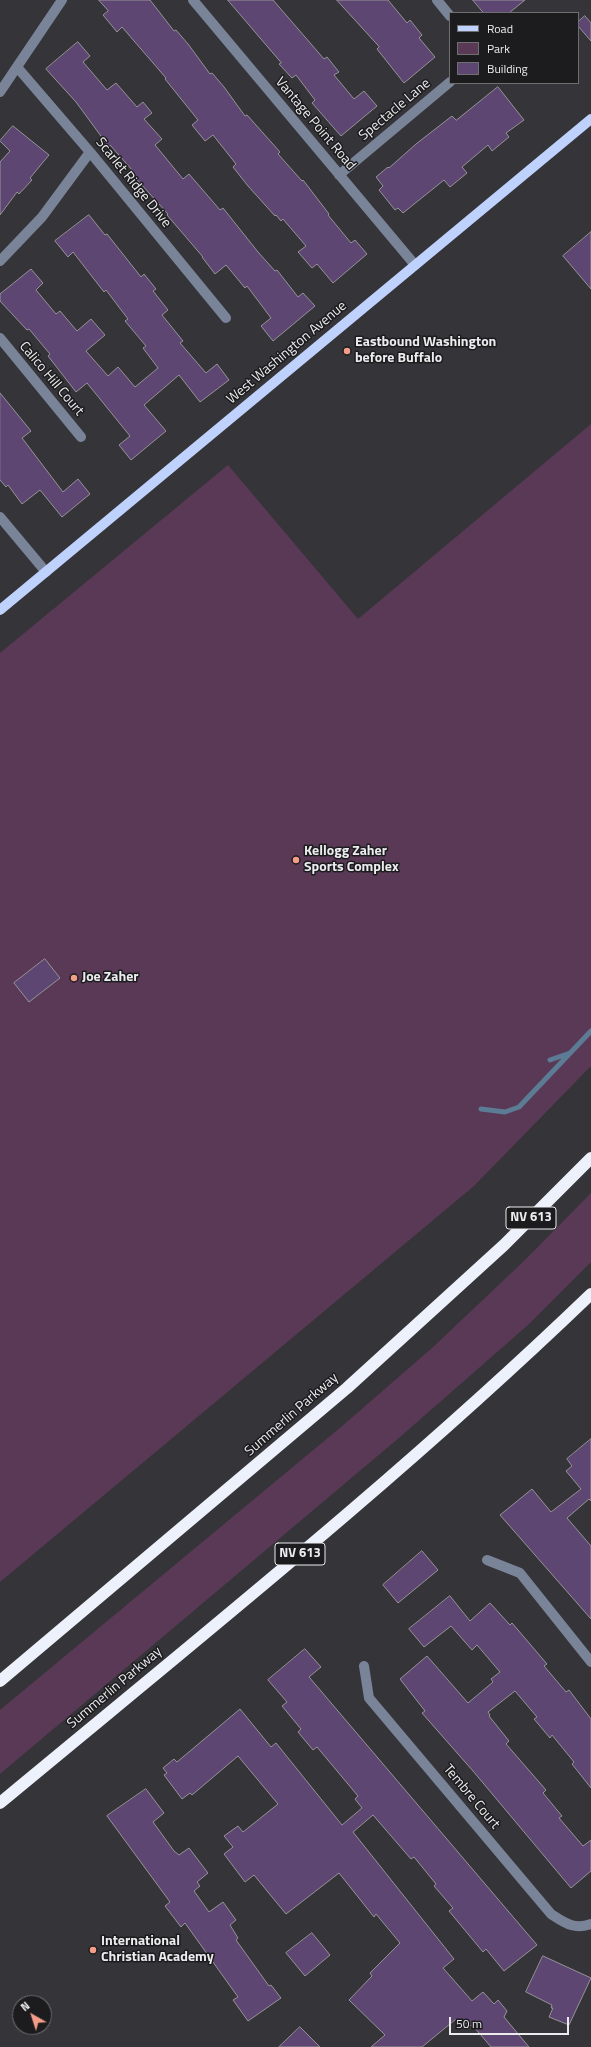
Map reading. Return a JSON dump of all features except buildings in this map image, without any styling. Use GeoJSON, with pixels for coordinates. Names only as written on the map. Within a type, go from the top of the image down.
{"type":"FeatureCollection","features":[{"type":"Feature","properties":{"kind":"highway","name":"Summerlin Parkway"},"geometry":{"type":"LineString","coordinates":[[0,1681],[347,1388],[504,1245],[591,1158]]}},
{"type":"Feature","properties":{"kind":"highway","name":"Summerlin Parkway"},"geometry":{"type":"LineString","coordinates":[[0,1803],[316,1541],[483,1396],[591,1294]]}},
{"type":"Feature","properties":{"kind":"main road","name":"West Washington Avenue"},"geometry":{"type":"LineString","coordinates":[[0,610],[591,118]]}},
{"type":"Feature","properties":{"kind":"street"},"geometry":{"type":"LineString","coordinates":[[0,92],[62,0]]}},
{"type":"Feature","properties":{"kind":"street","name":"Vantage Point Road"},"geometry":{"type":"LineString","coordinates":[[193,0],[415,265]]}},
{"type":"Feature","properties":{"kind":"street"},"geometry":{"type":"LineString","coordinates":[[437,0],[449,15]]}},
{"type":"Feature","properties":{"kind":"street","name":"Scarlet Ridge Drive"},"geometry":{"type":"LineString","coordinates":[[17,67],[90,152],[226,318]]}},
{"type":"Feature","properties":{"kind":"street","name":"Spectacle Lane"},"geometry":{"type":"LineString","coordinates":[[339,174],[449,83]]}},
{"type":"Feature","properties":{"kind":"street"},"geometry":{"type":"LineString","coordinates":[[0,261],[42,217],[90,152]]}},
{"type":"Feature","properties":{"kind":"street","name":"Calico Hill Court"},"geometry":{"type":"LineString","coordinates":[[0,338],[81,437]]}},
{"type":"Feature","properties":{"kind":"street"},"geometry":{"type":"LineString","coordinates":[[0,517],[46,572]]}},
{"type":"Feature","properties":{"kind":"street"},"geometry":{"type":"LineString","coordinates":[[487,1560],[520,1573],[591,1662]]}},
{"type":"Feature","properties":{"kind":"street","name":"Tembre Court"},"geometry":{"type":"LineString","coordinates":[[364,1666],[369,1698],[551,1914],[565,1923],[580,1928],[591,1924]]}},
{"type":"Feature","properties":{"kind":"green space","name":"Kellogg Zaher Sports Complex"},"geometry":{"type":"Polygon","coordinates":[[[591,424],[591,1066],[474,1186],[0,1582],[0,653],[228,465],[358,619],[591,424]]]}},
{"type":"Feature","properties":{"kind":"green space"},"geometry":{"type":"Polygon","coordinates":[[[591,1193],[591,1262],[528,1325],[400,1437],[0,1774],[0,1710],[341,1427],[432,1348],[525,1260],[591,1193]]]}},
{"type":"Feature","properties":{"kind":"waterway"},"geometry":{"type":"LineString","coordinates":[[481,1109],[505,1112],[519,1107],[591,1031]]}},
{"type":"Feature","properties":{"kind":"waterway"},"geometry":{"type":"LineString","coordinates":[[550,1060],[570,1053]]}},
{"type":"Feature","properties":{"kind":"place","name":"Eastbound Washington before Buffalo"},"geometry":{"type":"Point","coordinates":[347,351]}},
{"type":"Feature","properties":{"kind":"place","name":"Kellogg Zaher Sports Complex"},"geometry":{"type":"Point","coordinates":[296,860]}},
{"type":"Feature","properties":{"kind":"place","name":"Joe Zaher"},"geometry":{"type":"Point","coordinates":[74,978]}},
{"type":"Feature","properties":{"kind":"place","name":"International Christian Academy"},"geometry":{"type":"Point","coordinates":[93,1950]}}]}
